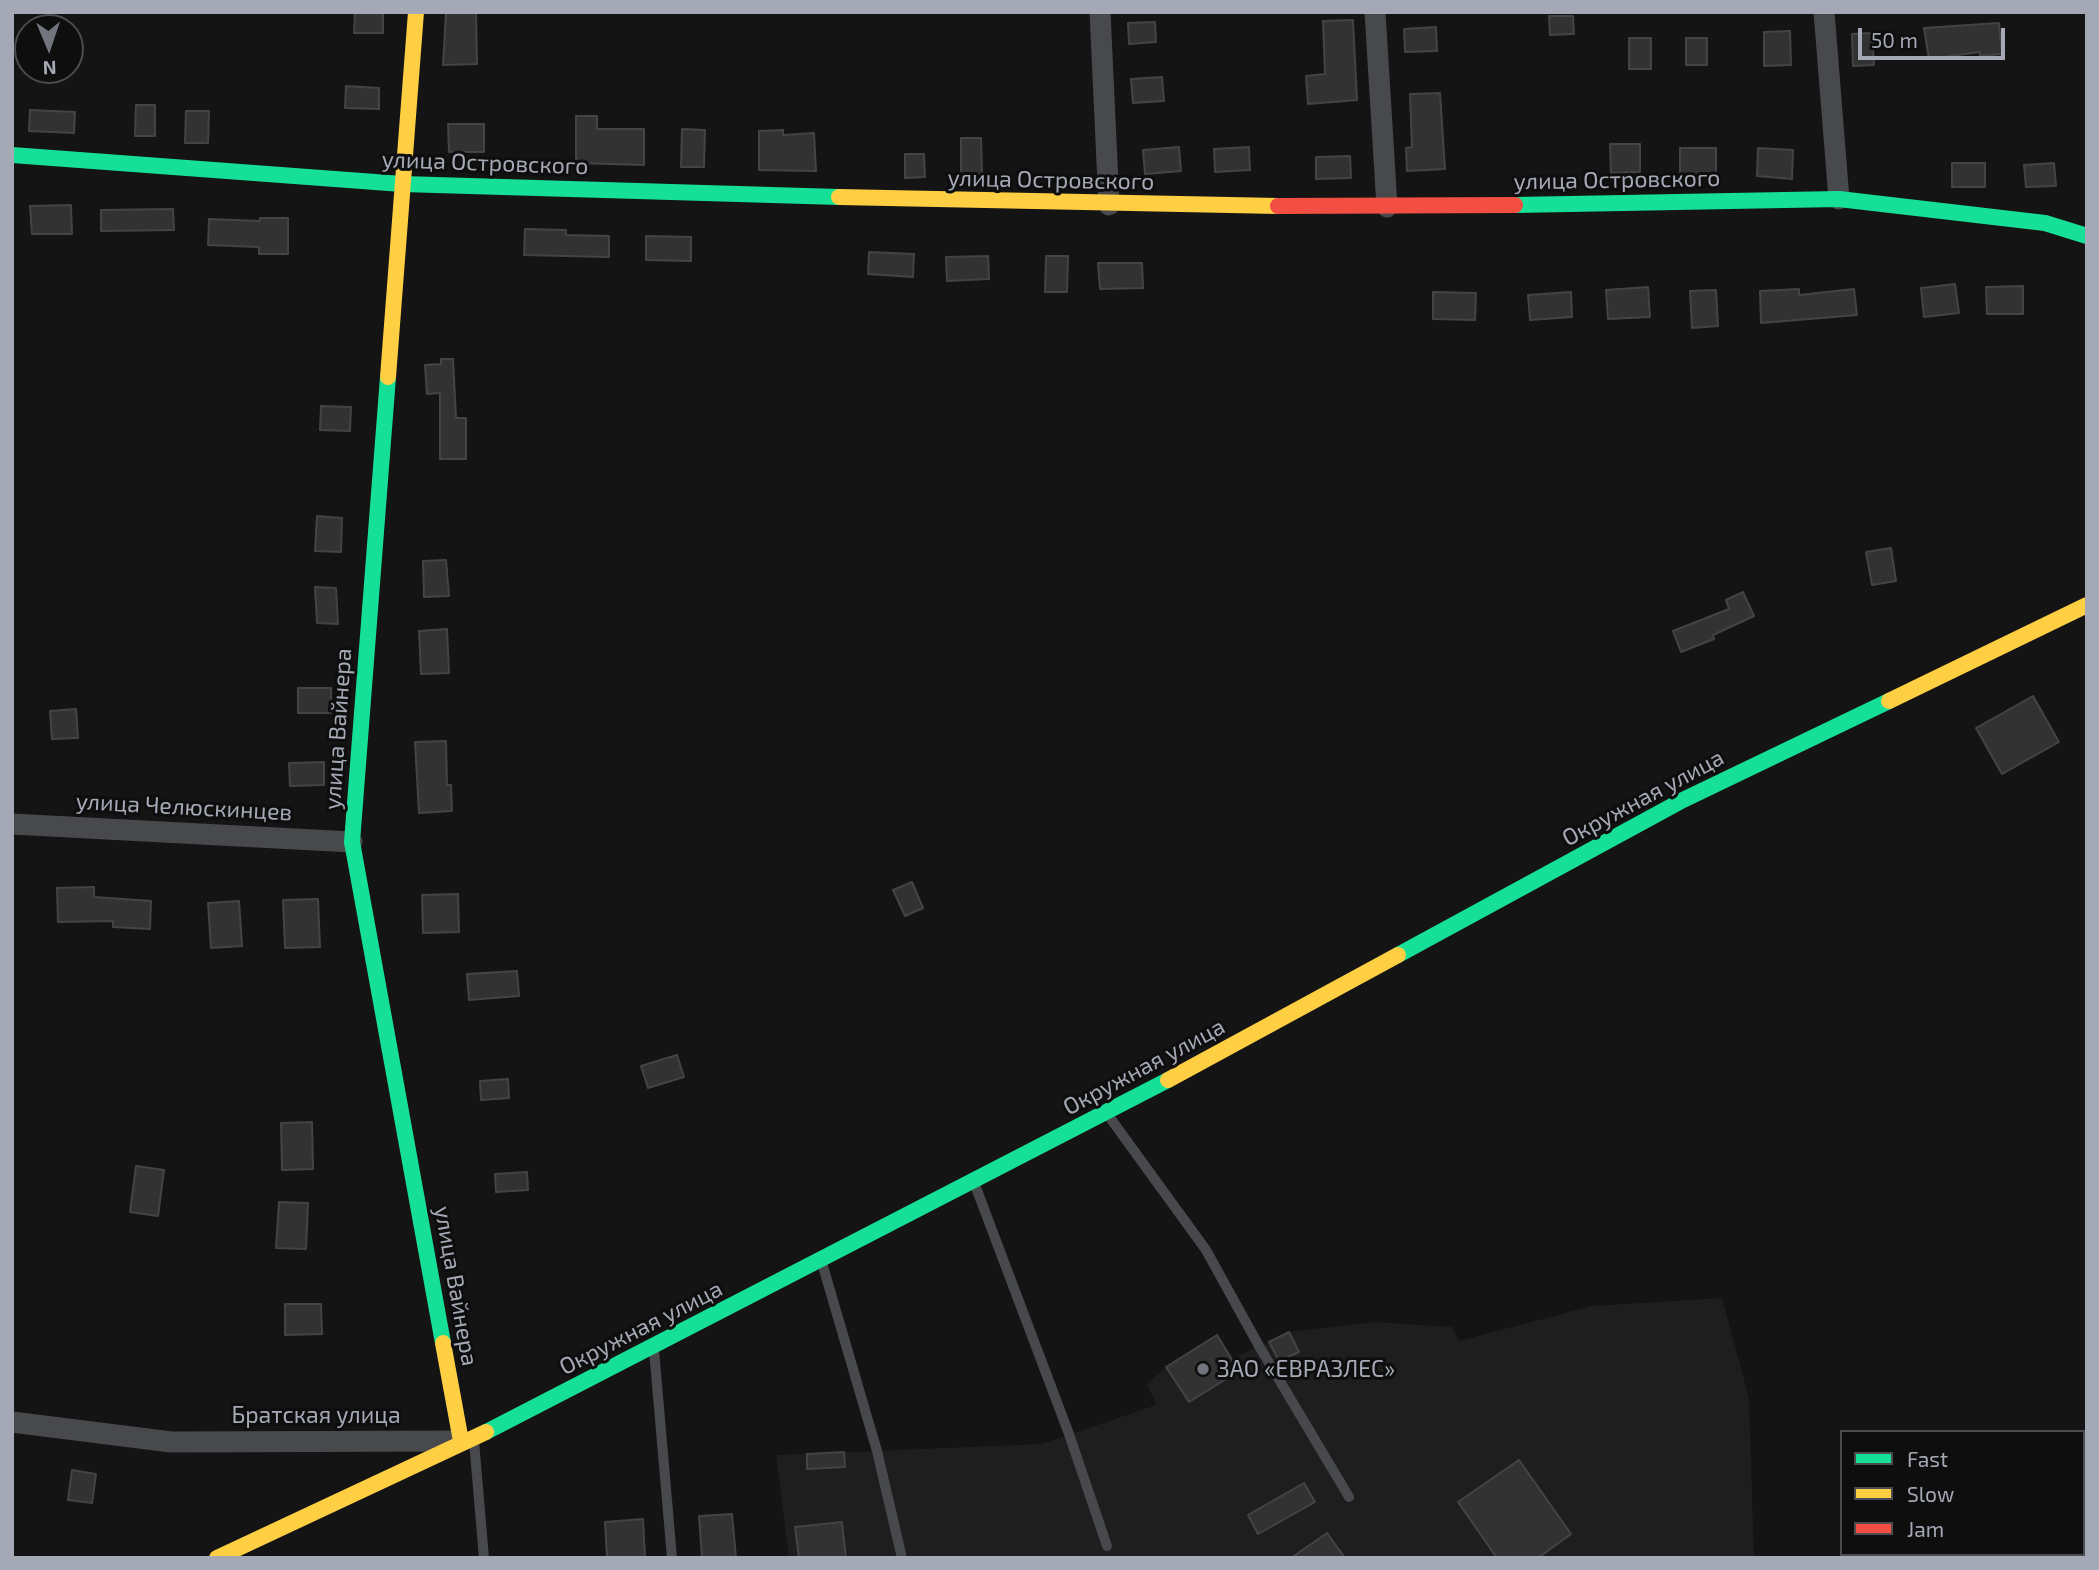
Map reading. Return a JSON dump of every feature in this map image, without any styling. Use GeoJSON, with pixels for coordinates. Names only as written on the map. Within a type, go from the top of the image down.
{"type":"FeatureCollection","features":[{"type":"Feature","properties":{"kind":"street","name":"улица Вайнера"},"geometry":{"type":"LineString","coordinates":[[416,12],[352,842],[468,1440]]}},
{"type":"Feature","properties":{"kind":"street"},"geometry":{"type":"LineString","coordinates":[[1100,12],[1109,205]]}},
{"type":"Feature","properties":{"kind":"street"},"geometry":{"type":"LineString","coordinates":[[1375,12],[1387,208]]}},
{"type":"Feature","properties":{"kind":"street"},"geometry":{"type":"LineString","coordinates":[[1824,12],[1839,199]]}},
{"type":"Feature","properties":{"kind":"street","name":"улица Островского"},"geometry":{"type":"LineString","coordinates":[[12,155],[402,184],[1109,205],[1387,208],[1839,199],[2045,223],[2087,236]]}},
{"type":"Feature","properties":{"kind":"street","name":"Окружная улица"},"geometry":{"type":"LineString","coordinates":[[217,1558],[468,1440],[654,1347],[1107,1113],[1683,800],[2087,605]]}},
{"type":"Feature","properties":{"kind":"street","name":"улица Челюскинцев"},"geometry":{"type":"LineString","coordinates":[[12,824],[352,842]]}},
{"type":"Feature","properties":{"kind":"street","name":"Братская улица"},"geometry":{"type":"LineString","coordinates":[[12,1422],[171,1442],[468,1440]]}},
{"type":"Feature","properties":{"kind":"lane"},"geometry":{"type":"LineString","coordinates":[[1107,1113],[1206,1250],[1259,1346],[1349,1497]]}},
{"type":"Feature","properties":{"kind":"lane"},"geometry":{"type":"LineString","coordinates":[[974,1182],[1069,1434],[1107,1546]]}},
{"type":"Feature","properties":{"kind":"lane"},"geometry":{"type":"LineString","coordinates":[[822,1261],[877,1451],[902,1558]]}},
{"type":"Feature","properties":{"kind":"lane"},"geometry":{"type":"LineString","coordinates":[[654,1347],[672,1558]]}},
{"type":"Feature","properties":{"kind":"lane"},"geometry":{"type":"LineString","coordinates":[[468,1440],[484,1558]]}},
{"type":"Feature","properties":{"kind":"shaded area","name":"ЗАО «ЕВРАЗЛЕС»"},"geometry":{"type":"Polygon","coordinates":[[[1722,1298],[1749,1398],[1754,1558],[789,1558],[776,1455],[1042,1444],[1156,1405],[1147,1384],[1166,1367],[1217,1335],[1232,1359],[1289,1332],[1375,1322],[1452,1327],[1459,1341],[1592,1306],[1722,1298]]]}},
{"type":"Feature","properties":{"kind":"building"},"geometry":{"type":"Polygon","coordinates":[[[355,12],[383,12],[383,33],[354,33],[355,12]]]}},
{"type":"Feature","properties":{"kind":"building"},"geometry":{"type":"Polygon","coordinates":[[[446,12],[476,12],[477,64],[443,65],[446,12]]]}},
{"type":"Feature","properties":{"kind":"building"},"geometry":{"type":"Polygon","coordinates":[[[1549,16],[1573,16],[1574,34],[1550,35],[1549,16]]]}},
{"type":"Feature","properties":{"kind":"building"},"geometry":{"type":"Polygon","coordinates":[[[1353,20],[1357,100],[1308,104],[1306,76],[1325,74],[1323,21],[1353,20]]]}},
{"type":"Feature","properties":{"kind":"building"},"geometry":{"type":"Polygon","coordinates":[[[1155,22],[1156,42],[1129,44],[1128,23],[1155,22]]]}},
{"type":"Feature","properties":{"kind":"building"},"geometry":{"type":"Polygon","coordinates":[[[1999,23],[2002,54],[1980,56],[1980,52],[1929,59],[1924,28],[1999,23]]]}},
{"type":"Feature","properties":{"kind":"building"},"geometry":{"type":"Polygon","coordinates":[[[1436,27],[1437,51],[1405,52],[1404,29],[1436,27]]]}},
{"type":"Feature","properties":{"kind":"building"},"geometry":{"type":"Polygon","coordinates":[[[1790,31],[1791,65],[1764,66],[1764,32],[1790,31]]]}},
{"type":"Feature","properties":{"kind":"building"},"geometry":{"type":"Polygon","coordinates":[[[1872,33],[1874,65],[1853,66],[1852,34],[1872,33]]]}},
{"type":"Feature","properties":{"kind":"building"},"geometry":{"type":"Polygon","coordinates":[[[1629,38],[1651,38],[1651,69],[1629,69],[1629,38]]]}},
{"type":"Feature","properties":{"kind":"building"},"geometry":{"type":"Polygon","coordinates":[[[1686,38],[1707,38],[1707,65],[1686,65],[1686,38]]]}},
{"type":"Feature","properties":{"kind":"building"},"geometry":{"type":"Polygon","coordinates":[[[1162,77],[1164,101],[1133,103],[1131,79],[1162,77]]]}},
{"type":"Feature","properties":{"kind":"building"},"geometry":{"type":"Polygon","coordinates":[[[346,86],[379,88],[379,109],[345,108],[346,86]]]}},
{"type":"Feature","properties":{"kind":"building"},"geometry":{"type":"Polygon","coordinates":[[[1440,93],[1445,169],[1407,171],[1406,148],[1412,147],[1410,94],[1440,93]]]}},
{"type":"Feature","properties":{"kind":"building"},"geometry":{"type":"Polygon","coordinates":[[[136,105],[155,105],[155,136],[135,136],[136,105]]]}},
{"type":"Feature","properties":{"kind":"building"},"geometry":{"type":"Polygon","coordinates":[[[30,110],[75,112],[74,133],[29,131],[30,110]]]}},
{"type":"Feature","properties":{"kind":"building"},"geometry":{"type":"Polygon","coordinates":[[[186,111],[209,111],[208,143],[185,143],[186,111]]]}},
{"type":"Feature","properties":{"kind":"building"},"geometry":{"type":"Polygon","coordinates":[[[576,116],[597,116],[597,129],[644,129],[644,165],[576,163],[576,116]]]}},
{"type":"Feature","properties":{"kind":"building"},"geometry":{"type":"Polygon","coordinates":[[[448,124],[484,124],[484,152],[449,152],[448,124]]]}},
{"type":"Feature","properties":{"kind":"building"},"geometry":{"type":"Polygon","coordinates":[[[682,129],[705,130],[704,167],[681,167],[682,129]]]}},
{"type":"Feature","properties":{"kind":"building"},"geometry":{"type":"Polygon","coordinates":[[[783,130],[783,135],[814,133],[816,171],[759,170],[759,131],[783,130]]]}},
{"type":"Feature","properties":{"kind":"building"},"geometry":{"type":"Polygon","coordinates":[[[961,138],[981,138],[982,174],[961,174],[961,138]]]}},
{"type":"Feature","properties":{"kind":"building"},"geometry":{"type":"Polygon","coordinates":[[[1610,144],[1640,144],[1640,172],[1611,173],[1610,144]]]}},
{"type":"Feature","properties":{"kind":"building"},"geometry":{"type":"Polygon","coordinates":[[[1179,147],[1181,171],[1145,174],[1143,150],[1179,147]]]}},
{"type":"Feature","properties":{"kind":"building"},"geometry":{"type":"Polygon","coordinates":[[[1249,147],[1250,170],[1215,172],[1214,149],[1249,147]]]}},
{"type":"Feature","properties":{"kind":"building"},"geometry":{"type":"Polygon","coordinates":[[[1680,148],[1716,148],[1716,177],[1680,176],[1680,148]]]}},
{"type":"Feature","properties":{"kind":"building"},"geometry":{"type":"Polygon","coordinates":[[[1758,148],[1793,150],[1792,179],[1757,176],[1758,148]]]}},
{"type":"Feature","properties":{"kind":"building"},"geometry":{"type":"Polygon","coordinates":[[[905,154],[924,154],[925,177],[905,178],[905,154]]]}},
{"type":"Feature","properties":{"kind":"building"},"geometry":{"type":"Polygon","coordinates":[[[1350,156],[1351,178],[1316,179],[1316,157],[1350,156]]]}},
{"type":"Feature","properties":{"kind":"building"},"geometry":{"type":"Polygon","coordinates":[[[1952,163],[1985,163],[1985,187],[1952,187],[1952,163]]]}},
{"type":"Feature","properties":{"kind":"building"},"geometry":{"type":"Polygon","coordinates":[[[2054,163],[2056,186],[2026,187],[2024,165],[2054,163]]]}},
{"type":"Feature","properties":{"kind":"building"},"geometry":{"type":"Polygon","coordinates":[[[71,205],[72,234],[32,234],[30,206],[71,205]]]}},
{"type":"Feature","properties":{"kind":"building"},"geometry":{"type":"Polygon","coordinates":[[[173,209],[174,230],[101,231],[101,210],[173,209]]]}},
{"type":"Feature","properties":{"kind":"building"},"geometry":{"type":"Polygon","coordinates":[[[260,218],[288,218],[288,254],[259,254],[259,247],[208,245],[209,219],[260,221],[260,218]]]}},
{"type":"Feature","properties":{"kind":"building"},"geometry":{"type":"Polygon","coordinates":[[[525,229],[566,230],[566,235],[609,236],[609,257],[524,255],[525,229]]]}},
{"type":"Feature","properties":{"kind":"building"},"geometry":{"type":"Polygon","coordinates":[[[646,236],[691,237],[691,261],[646,260],[646,236]]]}},
{"type":"Feature","properties":{"kind":"building"},"geometry":{"type":"Polygon","coordinates":[[[869,252],[914,254],[913,277],[868,274],[869,252]]]}},
{"type":"Feature","properties":{"kind":"building"},"geometry":{"type":"Polygon","coordinates":[[[988,256],[989,279],[947,281],[946,257],[988,256]]]}},
{"type":"Feature","properties":{"kind":"building"},"geometry":{"type":"Polygon","coordinates":[[[1046,256],[1068,256],[1067,292],[1045,292],[1046,256]]]}},
{"type":"Feature","properties":{"kind":"building"},"geometry":{"type":"Polygon","coordinates":[[[1098,263],[1142,263],[1143,288],[1100,289],[1098,263]]]}},
{"type":"Feature","properties":{"kind":"building"},"geometry":{"type":"Polygon","coordinates":[[[1955,284],[1959,313],[1924,317],[1921,288],[1955,284]]]}},
{"type":"Feature","properties":{"kind":"building"},"geometry":{"type":"Polygon","coordinates":[[[2023,286],[2023,314],[1987,314],[1986,287],[2023,286]]]}},
{"type":"Feature","properties":{"kind":"building"},"geometry":{"type":"Polygon","coordinates":[[[1648,287],[1650,317],[1608,319],[1606,290],[1648,287]]]}},
{"type":"Feature","properties":{"kind":"building"},"geometry":{"type":"Polygon","coordinates":[[[1799,289],[1799,295],[1854,289],[1857,315],[1761,323],[1760,291],[1799,289]]]}},
{"type":"Feature","properties":{"kind":"building"},"geometry":{"type":"Polygon","coordinates":[[[1716,290],[1718,326],[1692,328],[1690,291],[1716,290]]]}},
{"type":"Feature","properties":{"kind":"building"},"geometry":{"type":"Polygon","coordinates":[[[1433,292],[1476,293],[1475,320],[1433,319],[1433,292]]]}},
{"type":"Feature","properties":{"kind":"building"},"geometry":{"type":"Polygon","coordinates":[[[1571,292],[1572,317],[1530,320],[1528,295],[1571,292]]]}},
{"type":"Feature","properties":{"kind":"building"},"geometry":{"type":"Polygon","coordinates":[[[441,359],[453,359],[456,418],[466,418],[466,459],[440,459],[440,393],[427,394],[425,365],[441,364],[441,359]]]}},
{"type":"Feature","properties":{"kind":"building"},"geometry":{"type":"Polygon","coordinates":[[[321,406],[351,407],[350,431],[320,430],[321,406]]]}},
{"type":"Feature","properties":{"kind":"building"},"geometry":{"type":"Polygon","coordinates":[[[317,516],[342,518],[341,552],[315,551],[317,516]]]}},
{"type":"Feature","properties":{"kind":"building"},"geometry":{"type":"Polygon","coordinates":[[[1891,548],[1896,581],[1872,585],[1866,552],[1891,548]]]}},
{"type":"Feature","properties":{"kind":"building"},"geometry":{"type":"Polygon","coordinates":[[[446,560],[449,596],[424,597],[423,561],[446,560]]]}},
{"type":"Feature","properties":{"kind":"building"},"geometry":{"type":"Polygon","coordinates":[[[315,587],[336,588],[338,624],[317,623],[315,587]]]}},
{"type":"Feature","properties":{"kind":"building"},"geometry":{"type":"Polygon","coordinates":[[[1743,592],[1754,616],[1713,635],[1714,639],[1681,652],[1673,631],[1729,609],[1726,600],[1743,592]]]}},
{"type":"Feature","properties":{"kind":"building"},"geometry":{"type":"Polygon","coordinates":[[[447,629],[449,673],[421,674],[419,631],[447,629]]]}},
{"type":"Feature","properties":{"kind":"building"},"geometry":{"type":"Polygon","coordinates":[[[298,688],[331,688],[331,713],[298,713],[298,688]]]}},
{"type":"Feature","properties":{"kind":"building"},"geometry":{"type":"Polygon","coordinates":[[[2033,696],[2059,742],[2002,774],[1976,728],[2033,696]]]}},
{"type":"Feature","properties":{"kind":"building"},"geometry":{"type":"Polygon","coordinates":[[[76,709],[78,738],[52,739],[50,711],[76,709]]]}},
{"type":"Feature","properties":{"kind":"building"},"geometry":{"type":"Polygon","coordinates":[[[446,741],[447,785],[451,785],[452,811],[419,813],[415,742],[446,741]]]}},
{"type":"Feature","properties":{"kind":"building"},"geometry":{"type":"Polygon","coordinates":[[[324,762],[324,785],[290,786],[289,763],[324,762]]]}},
{"type":"Feature","properties":{"kind":"building"},"geometry":{"type":"Polygon","coordinates":[[[912,882],[923,908],[905,916],[893,890],[912,882]]]}},
{"type":"Feature","properties":{"kind":"building"},"geometry":{"type":"Polygon","coordinates":[[[94,887],[94,897],[151,901],[150,929],[113,927],[113,921],[58,922],[57,888],[94,887]]]}},
{"type":"Feature","properties":{"kind":"building"},"geometry":{"type":"Polygon","coordinates":[[[458,894],[459,932],[423,933],[422,895],[458,894]]]}},
{"type":"Feature","properties":{"kind":"building"},"geometry":{"type":"Polygon","coordinates":[[[318,899],[320,947],[285,948],[283,900],[318,899]]]}},
{"type":"Feature","properties":{"kind":"building"},"geometry":{"type":"Polygon","coordinates":[[[239,901],[242,946],[211,948],[208,903],[239,901]]]}},
{"type":"Feature","properties":{"kind":"building"},"geometry":{"type":"Polygon","coordinates":[[[517,971],[519,996],[469,1000],[467,974],[517,971]]]}},
{"type":"Feature","properties":{"kind":"building"},"geometry":{"type":"Polygon","coordinates":[[[677,1055],[684,1077],[648,1088],[641,1066],[677,1055]]]}},
{"type":"Feature","properties":{"kind":"building"},"geometry":{"type":"Polygon","coordinates":[[[508,1079],[509,1098],[481,1100],[480,1081],[508,1079]]]}},
{"type":"Feature","properties":{"kind":"building"},"geometry":{"type":"Polygon","coordinates":[[[312,1122],[313,1169],[282,1170],[281,1123],[312,1122]]]}},
{"type":"Feature","properties":{"kind":"building"},"geometry":{"type":"Polygon","coordinates":[[[136,1166],[164,1170],[158,1216],[130,1212],[136,1166]]]}},
{"type":"Feature","properties":{"kind":"building"},"geometry":{"type":"Polygon","coordinates":[[[527,1172],[528,1190],[496,1192],[495,1174],[527,1172]]]}},
{"type":"Feature","properties":{"kind":"building"},"geometry":{"type":"Polygon","coordinates":[[[279,1202],[308,1203],[306,1249],[276,1248],[279,1202]]]}},
{"type":"Feature","properties":{"kind":"building"},"geometry":{"type":"Polygon","coordinates":[[[285,1304],[321,1304],[322,1334],[285,1335],[285,1304]]]}},
{"type":"Feature","properties":{"kind":"building"},"geometry":{"type":"Polygon","coordinates":[[[1289,1332],[1299,1352],[1279,1361],[1269,1342],[1289,1332]]]}},
{"type":"Feature","properties":{"kind":"building","name":"ЗАО «ЕВРАЗЛЕС»"},"geometry":{"type":"Polygon","coordinates":[[[1217,1335],[1239,1371],[1189,1402],[1166,1367],[1217,1335]]]}},
{"type":"Feature","properties":{"kind":"building"},"geometry":{"type":"Polygon","coordinates":[[[844,1452],[845,1467],[807,1469],[807,1454],[844,1452]]]}},
{"type":"Feature","properties":{"kind":"building"},"geometry":{"type":"Polygon","coordinates":[[[1519,1460],[1571,1534],[1538,1558],[1497,1558],[1458,1502],[1519,1460]]]}},
{"type":"Feature","properties":{"kind":"building"},"geometry":{"type":"Polygon","coordinates":[[[72,1470],[96,1474],[92,1503],[68,1500],[72,1470]]]}},
{"type":"Feature","properties":{"kind":"building"},"geometry":{"type":"Polygon","coordinates":[[[1304,1483],[1315,1502],[1258,1534],[1248,1515],[1304,1483]]]}},
{"type":"Feature","properties":{"kind":"building"},"geometry":{"type":"Polygon","coordinates":[[[732,1514],[736,1558],[702,1558],[699,1516],[732,1514]]]}},
{"type":"Feature","properties":{"kind":"building"},"geometry":{"type":"Polygon","coordinates":[[[643,1519],[645,1558],[607,1558],[605,1522],[643,1519]]]}},
{"type":"Feature","properties":{"kind":"building"},"geometry":{"type":"Polygon","coordinates":[[[842,1522],[846,1558],[799,1558],[795,1527],[842,1522]]]}},
{"type":"Feature","properties":{"kind":"building"},"geometry":{"type":"Polygon","coordinates":[[[1327,1533],[1345,1558],[1291,1558],[1327,1533]]]}},
{"type":"Feature","properties":{"kind":"traffic: fast"},"geometry":{"type":"LineString","coordinates":[[12,155],[402,184],[839,197]]}},
{"type":"Feature","properties":{"kind":"traffic: fast"},"geometry":{"type":"LineString","coordinates":[[1515,205],[1839,199],[2045,223],[2087,236]]}},
{"type":"Feature","properties":{"kind":"traffic: fast"},"geometry":{"type":"LineString","coordinates":[[388,377],[352,842],[443,1343]]}},
{"type":"Feature","properties":{"kind":"traffic: fast"},"geometry":{"type":"LineString","coordinates":[[1398,955],[1683,800],[1889,701]]}},
{"type":"Feature","properties":{"kind":"traffic: fast"},"geometry":{"type":"LineString","coordinates":[[486,1432],[1168,1080]]}},
{"type":"Feature","properties":{"kind":"traffic: slow"},"geometry":{"type":"LineString","coordinates":[[388,377],[416,12]]}},
{"type":"Feature","properties":{"kind":"traffic: slow"},"geometry":{"type":"LineString","coordinates":[[839,197],[1278,206]]}},
{"type":"Feature","properties":{"kind":"traffic: slow"},"geometry":{"type":"LineString","coordinates":[[1889,701],[2087,605]]}},
{"type":"Feature","properties":{"kind":"traffic: slow"},"geometry":{"type":"LineString","coordinates":[[1168,1080],[1398,955]]}},
{"type":"Feature","properties":{"kind":"traffic: slow"},"geometry":{"type":"LineString","coordinates":[[443,1343],[461,1441]]}},
{"type":"Feature","properties":{"kind":"traffic: slow"},"geometry":{"type":"LineString","coordinates":[[217,1558],[486,1432]]}},
{"type":"Feature","properties":{"kind":"traffic: jam"},"geometry":{"type":"LineString","coordinates":[[1278,206],[1515,205]]}},
{"type":"Feature","properties":{"kind":"place","name":"ЗАО «ЕВРАЗЛЕС»"},"geometry":{"type":"Point","coordinates":[1203,1369]}}]}
